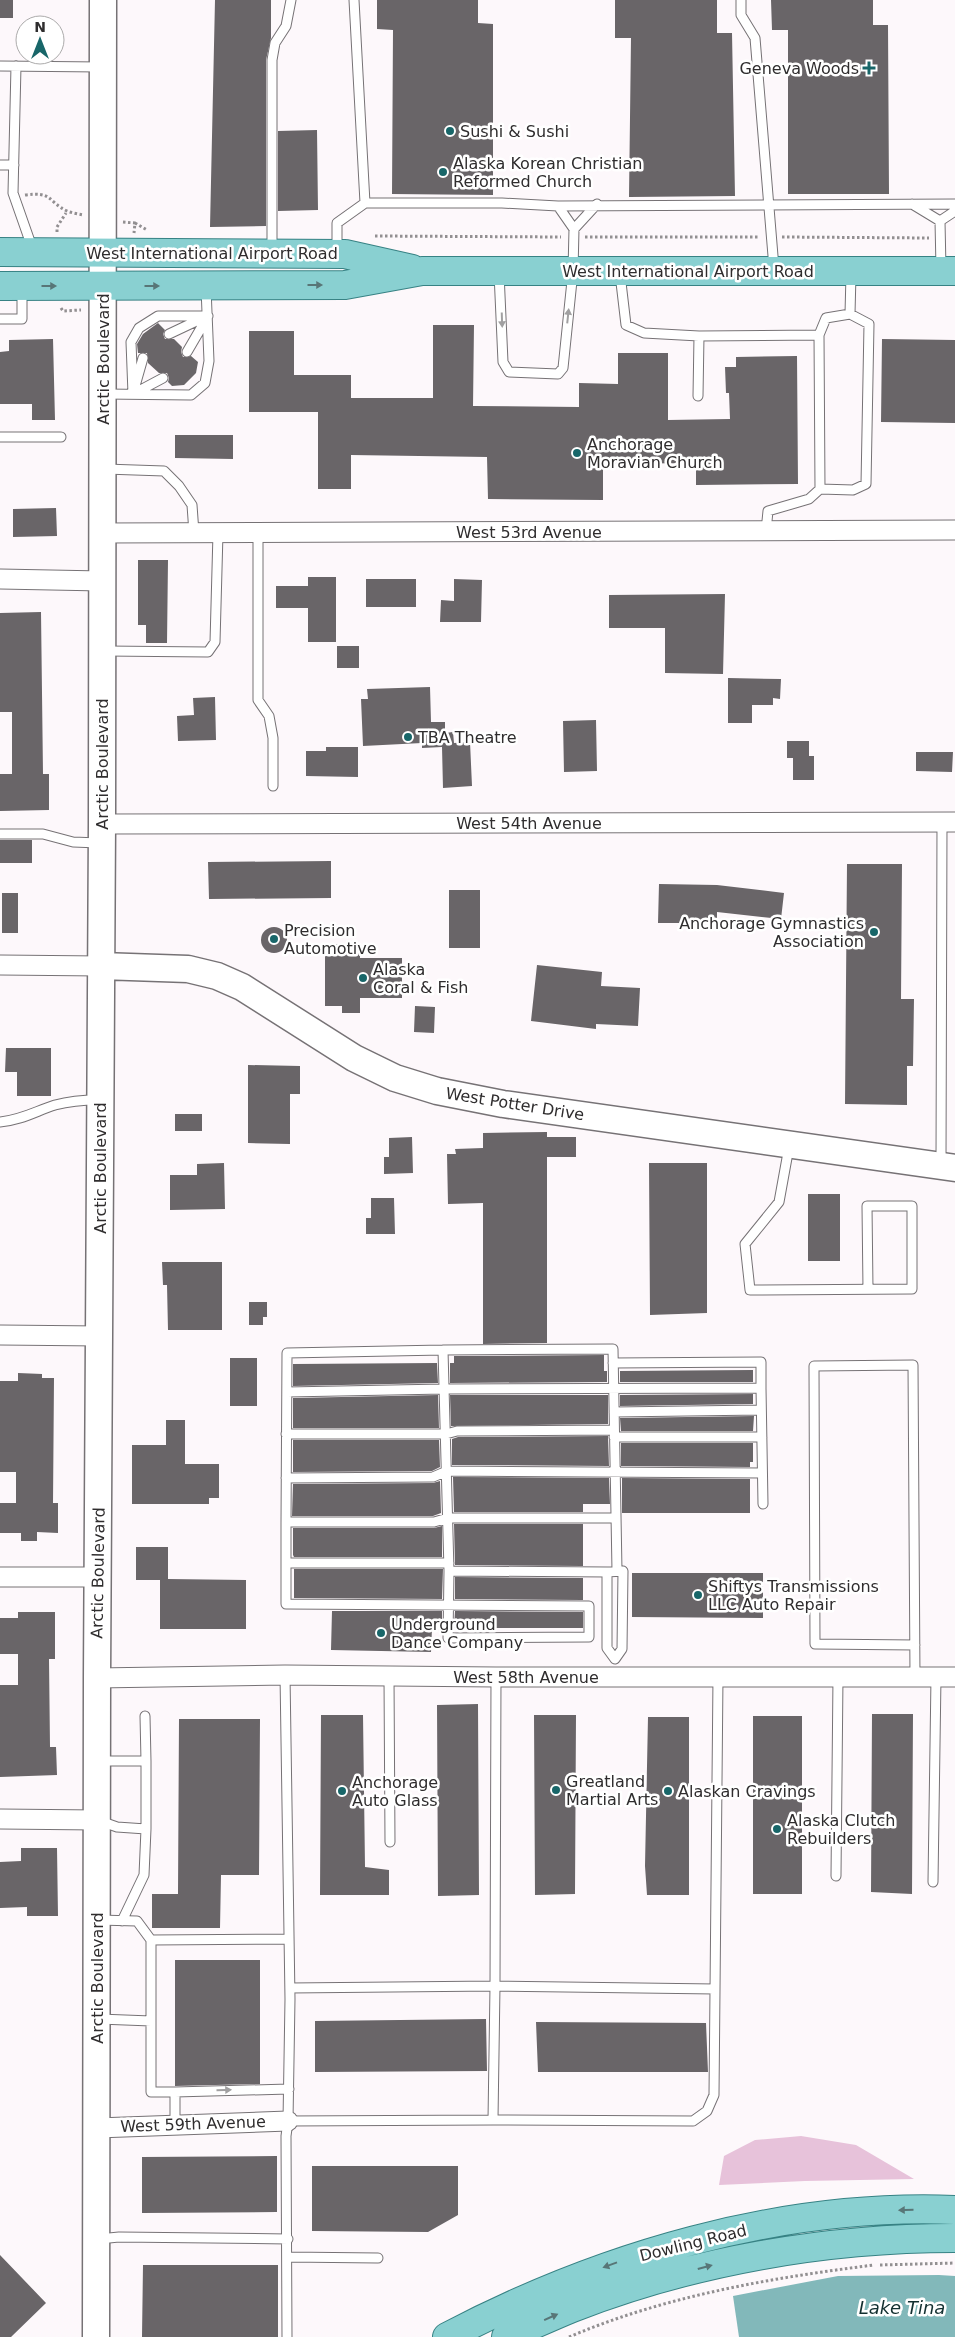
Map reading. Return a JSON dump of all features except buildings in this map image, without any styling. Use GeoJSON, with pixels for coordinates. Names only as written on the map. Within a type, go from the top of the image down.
{"type":"FeatureCollection","features":[{"type":"Feature","properties":{"kind":"main road","name":"Arctic Boulevard"},"geometry":{"type":"LineString","coordinates":[[96,2337],[97,1678],[104,286],[103,0]]}},
{"type":"Feature","properties":{"kind":"main road","name":"West International Airport Road"},"geometry":{"type":"LineString","coordinates":[[0,252],[272,253],[337,245],[422,271]]}},
{"type":"Feature","properties":{"kind":"main road","name":"West International Airport Road"},"geometry":{"type":"LineString","coordinates":[[11,286],[344,285],[422,271],[948,271]]}},
{"type":"Feature","properties":{"kind":"main road","name":"West Potter Drive"},"geometry":{"type":"LineString","coordinates":[[101,966],[188,969],[216,976],[242,987],[354,1058],[395,1078],[437,1091],[503,1104],[948,1167]]}},
{"type":"Feature","properties":{"kind":"main road","name":"Dowling Road"},"geometry":{"type":"LineString","coordinates":[[447,2337],[500,2309],[555,2285],[620,2262],[681,2244],[811,2217],[875,2211],[955,2210]]}},
{"type":"Feature","properties":{"kind":"main road","name":"Dowling Road"},"geometry":{"type":"LineString","coordinates":[[506,2337],[572,2308],[646,2282],[725,2262],[807,2247],[955,2238]]}},
{"type":"Feature","properties":{"kind":"street","name":"West 53rd Avenue"},"geometry":{"type":"LineString","coordinates":[[102,533],[955,530]]}},
{"type":"Feature","properties":{"kind":"street"},"geometry":{"type":"LineString","coordinates":[[0,579],[102,581]]}},
{"type":"Feature","properties":{"kind":"street","name":"West 54th Avenue"},"geometry":{"type":"LineString","coordinates":[[102,834],[948,822]]}},
{"type":"Feature","properties":{"kind":"street"},"geometry":{"type":"LineString","coordinates":[[0,965],[101,966]]}},
{"type":"Feature","properties":{"kind":"street"},"geometry":{"type":"LineString","coordinates":[[0,1335],[100,1336]]}},
{"type":"Feature","properties":{"kind":"street"},"geometry":{"type":"LineString","coordinates":[[0,1577],[98,1577]]}},
{"type":"Feature","properties":{"kind":"street","name":"West 58th Avenue"},"geometry":{"type":"LineString","coordinates":[[97,1678],[285,1675],[496,1677],[615,1668],[718,1677],[955,1677]]}},
{"type":"Feature","properties":{"kind":"street"},"geometry":{"type":"LineString","coordinates":[[0,1819],[97,1820]]}},
{"type":"Feature","properties":{"kind":"street","name":"West 59th Avenue"},"geometry":{"type":"LineString","coordinates":[[97,2128],[288,2121]]}},
{"type":"Feature","properties":{"kind":"lane"},"geometry":{"type":"LineString","coordinates":[[272,253],[272,60],[275,43],[286,26],[291,0]]}},
{"type":"Feature","properties":{"kind":"lane"},"geometry":{"type":"LineString","coordinates":[[354,0],[365,203]]}},
{"type":"Feature","properties":{"kind":"lane"},"geometry":{"type":"LineString","coordinates":[[741,0],[741,15],[755,38],[774,271]]}},
{"type":"Feature","properties":{"kind":"lane"},"geometry":{"type":"LineString","coordinates":[[0,66],[103,67]]}},
{"type":"Feature","properties":{"kind":"lane"},"geometry":{"type":"LineString","coordinates":[[16,66],[14,196],[34,252]]}},
{"type":"Feature","properties":{"kind":"lane"},"geometry":{"type":"LineString","coordinates":[[0,165],[14,165]]}},
{"type":"Feature","properties":{"kind":"lane"},"geometry":{"type":"LineString","coordinates":[[337,245],[337,224],[365,203],[502,203],[558,206],[597,204],[955,204]]}},
{"type":"Feature","properties":{"kind":"lane"},"geometry":{"type":"LineString","coordinates":[[574,233],[597,204]]}},
{"type":"Feature","properties":{"kind":"lane"},"geometry":{"type":"LineString","coordinates":[[912,204],[940,221]]}},
{"type":"Feature","properties":{"kind":"lane"},"geometry":{"type":"LineString","coordinates":[[499,271],[503,362],[509,372],[558,374],[563,368],[573,271],[574,233],[558,206]]}},
{"type":"Feature","properties":{"kind":"lane"},"geometry":{"type":"LineString","coordinates":[[940,221],[955,211]]}},
{"type":"Feature","properties":{"kind":"lane"},"geometry":{"type":"LineString","coordinates":[[940,221],[940,238],[948,271]]}},
{"type":"Feature","properties":{"kind":"lane"},"geometry":{"type":"LineString","coordinates":[[619,271],[626,325],[644,333],[699,336],[819,335]]}},
{"type":"Feature","properties":{"kind":"lane"},"geometry":{"type":"LineString","coordinates":[[850,314],[851,271]]}},
{"type":"Feature","properties":{"kind":"lane"},"geometry":{"type":"LineString","coordinates":[[0,319],[22,319],[11,286]]}},
{"type":"Feature","properties":{"kind":"lane"},"geometry":{"type":"LineString","coordinates":[[103,394],[191,395],[205,383],[209,361],[206,286]]}},
{"type":"Feature","properties":{"kind":"lane"},"geometry":{"type":"LineString","coordinates":[[766,531],[768,511],[809,499],[820,489],[853,490],[866,484],[870,324],[850,314],[826,318],[819,335],[820,489]]}},
{"type":"Feature","properties":{"kind":"lane"},"geometry":{"type":"LineString","coordinates":[[133,394],[130,342],[139,328],[158,316],[208,316]]}},
{"type":"Feature","properties":{"kind":"lane"},"geometry":{"type":"LineString","coordinates":[[169,334],[208,316]]}},
{"type":"Feature","properties":{"kind":"lane"},"geometry":{"type":"LineString","coordinates":[[187,352],[208,316]]}},
{"type":"Feature","properties":{"kind":"lane"},"geometry":{"type":"LineString","coordinates":[[698,396],[699,336]]}},
{"type":"Feature","properties":{"kind":"lane"},"geometry":{"type":"LineString","coordinates":[[133,394],[144,358]]}},
{"type":"Feature","properties":{"kind":"lane"},"geometry":{"type":"LineString","coordinates":[[133,394],[163,378]]}},
{"type":"Feature","properties":{"kind":"lane"},"geometry":{"type":"LineString","coordinates":[[0,437],[61,437]]}},
{"type":"Feature","properties":{"kind":"lane"},"geometry":{"type":"LineString","coordinates":[[103,469],[164,471],[179,486],[192,505],[194,533]]}},
{"type":"Feature","properties":{"kind":"lane"},"geometry":{"type":"LineString","coordinates":[[102,651],[208,652],[215,642],[218,533]]}},
{"type":"Feature","properties":{"kind":"lane"},"geometry":{"type":"LineString","coordinates":[[258,533],[258,700],[269,716],[273,738],[273,786]]}},
{"type":"Feature","properties":{"kind":"lane"},"geometry":{"type":"LineString","coordinates":[[948,822],[948,1167]]}},
{"type":"Feature","properties":{"kind":"lane"},"geometry":{"type":"LineString","coordinates":[[0,834],[43,834],[73,842],[102,834]]}},
{"type":"Feature","properties":{"kind":"lane"},"geometry":{"type":"LineString","coordinates":[[0,1122],[26,1118],[54,1105],[68,1102],[101,1100]]}},
{"type":"Feature","properties":{"kind":"lane"},"geometry":{"type":"LineString","coordinates":[[790,1144],[779,1202],[745,1244],[750,1290],[912,1289],[912,1206],[867,1206],[868,1289]]}},
{"type":"Feature","properties":{"kind":"lane"},"geometry":{"type":"LineString","coordinates":[[607,1606],[286,1604],[287,1353],[612,1349],[616,1518],[620,1571],[622,1649],[615,1668]]}},
{"type":"Feature","properties":{"kind":"lane"},"geometry":{"type":"LineString","coordinates":[[443,1350],[449,1567],[448,1638],[589,1637],[589,1606]]}},
{"type":"Feature","properties":{"kind":"lane"},"geometry":{"type":"LineString","coordinates":[[613,1363],[761,1362],[763,1504]]}},
{"type":"Feature","properties":{"kind":"lane"},"geometry":{"type":"LineString","coordinates":[[915,1645],[815,1644],[814,1366],[912,1365],[915,1645],[915,1677]]}},
{"type":"Feature","properties":{"kind":"lane"},"geometry":{"type":"LineString","coordinates":[[287,1392],[444,1389],[761,1388]]}},
{"type":"Feature","properties":{"kind":"lane"},"geometry":{"type":"LineString","coordinates":[[614,1412],[761,1410]]}},
{"type":"Feature","properties":{"kind":"lane"},"geometry":{"type":"LineString","coordinates":[[286,1434],[446,1434],[457,1431],[762,1437]]}},
{"type":"Feature","properties":{"kind":"lane"},"geometry":{"type":"LineString","coordinates":[[286,1478],[433,1477],[447,1471],[762,1473]]}},
{"type":"Feature","properties":{"kind":"lane"},"geometry":{"type":"LineString","coordinates":[[286,1522],[434,1522],[448,1518],[616,1518]]}},
{"type":"Feature","properties":{"kind":"lane"},"geometry":{"type":"LineString","coordinates":[[286,1563],[620,1571]]}},
{"type":"Feature","properties":{"kind":"lane"},"geometry":{"type":"LineString","coordinates":[[607,1572],[607,1648],[615,1668]]}},
{"type":"Feature","properties":{"kind":"lane"},"geometry":{"type":"LineString","coordinates":[[285,1675],[290,1988],[289,2089],[286,2136],[287,2337]]}},
{"type":"Feature","properties":{"kind":"lane"},"geometry":{"type":"LineString","coordinates":[[389,1677],[390,1842]]}},
{"type":"Feature","properties":{"kind":"lane"},"geometry":{"type":"LineString","coordinates":[[493,2120],[496,1986],[496,1677]]}},
{"type":"Feature","properties":{"kind":"lane"},"geometry":{"type":"LineString","coordinates":[[288,2121],[693,2121],[707,2111],[714,2095],[718,1677]]}},
{"type":"Feature","properties":{"kind":"lane"},"geometry":{"type":"LineString","coordinates":[[836,1876],[838,1677]]}},
{"type":"Feature","properties":{"kind":"lane"},"geometry":{"type":"LineString","coordinates":[[933,1882],[936,1677]]}},
{"type":"Feature","properties":{"kind":"lane"},"geometry":{"type":"LineString","coordinates":[[122,1921],[144,1875],[146,1716]]}},
{"type":"Feature","properties":{"kind":"lane"},"geometry":{"type":"LineString","coordinates":[[97,1761],[146,1762]]}},
{"type":"Feature","properties":{"kind":"lane"},"geometry":{"type":"LineString","coordinates":[[97,1820],[109,1826],[146,1829]]}},
{"type":"Feature","properties":{"kind":"lane"},"geometry":{"type":"LineString","coordinates":[[97,1920],[137,1921],[151,1940],[151,2092],[289,2089]]}},
{"type":"Feature","properties":{"kind":"lane"},"geometry":{"type":"LineString","coordinates":[[151,1940],[289,1939]]}},
{"type":"Feature","properties":{"kind":"lane"},"geometry":{"type":"LineString","coordinates":[[290,1988],[496,1986],[715,1990]]}},
{"type":"Feature","properties":{"kind":"lane"},"geometry":{"type":"LineString","coordinates":[[97,2019],[151,2021]]}},
{"type":"Feature","properties":{"kind":"lane"},"geometry":{"type":"LineString","coordinates":[[175,2092],[175,2125]]}},
{"type":"Feature","properties":{"kind":"lane"},"geometry":{"type":"LineString","coordinates":[[97,2239],[129,2237],[288,2239]]}},
{"type":"Feature","properties":{"kind":"lane"},"geometry":{"type":"LineString","coordinates":[[288,2257],[378,2258]]}},
{"type":"Feature","properties":{"kind":"path"},"geometry":{"type":"LineString","coordinates":[[14,196],[35,194],[49,196],[67,211]]}},
{"type":"Feature","properties":{"kind":"path"},"geometry":{"type":"LineString","coordinates":[[134,223],[145,230],[154,232]]}},
{"type":"Feature","properties":{"kind":"path"},"geometry":{"type":"LineString","coordinates":[[337,245],[574,233],[940,238]]}},
{"type":"Feature","properties":{"kind":"path"},"geometry":{"type":"LineString","coordinates":[[569,2337],[671,2301],[794,2275],[875,2265],[955,2263]]}},
{"type":"Feature","properties":{"kind":"shaded area"},"geometry":{"type":"Polygon","coordinates":[[[801,2136],[856,2145],[914,2179],[719,2185],[724,2156],[755,2140],[801,2136]]]}},
{"type":"Feature","properties":{"kind":"water","name":"Lake Tina"},"geometry":{"type":"Polygon","coordinates":[[[838,2276],[955,2276],[955,2337],[739,2337],[733,2296],[838,2276]]]}},
{"type":"Feature","properties":{"kind":"place","name":"Geneva Woods"},"geometry":{"type":"Point","coordinates":[869,68]}},
{"type":"Feature","properties":{"kind":"place","name":"Sushi & Sushi"},"geometry":{"type":"Point","coordinates":[450,131]}},
{"type":"Feature","properties":{"kind":"place","name":"Alaska Korean Christian Reformed Church"},"geometry":{"type":"Point","coordinates":[443,172]}},
{"type":"Feature","properties":{"kind":"place","name":"Anchorage Moravian Church"},"geometry":{"type":"Point","coordinates":[577,453]}},
{"type":"Feature","properties":{"kind":"place","name":"TBA Theatre"},"geometry":{"type":"Point","coordinates":[408,737]}},
{"type":"Feature","properties":{"kind":"place","name":"Anchorage Gymnastics Association"},"geometry":{"type":"Point","coordinates":[874,932]}},
{"type":"Feature","properties":{"kind":"place","name":"Precision Automotive"},"geometry":{"type":"Point","coordinates":[274,939]}},
{"type":"Feature","properties":{"kind":"place","name":"Alaska Coral & Fish"},"geometry":{"type":"Point","coordinates":[363,978]}},
{"type":"Feature","properties":{"kind":"place","name":"Shiftys Transmissions LLC Auto Repair"},"geometry":{"type":"Point","coordinates":[698,1595]}},
{"type":"Feature","properties":{"kind":"place","name":"Underground Dance Company"},"geometry":{"type":"Point","coordinates":[381,1633]}},
{"type":"Feature","properties":{"kind":"place","name":"Greatland Martial Arts"},"geometry":{"type":"Point","coordinates":[556,1790]}},
{"type":"Feature","properties":{"kind":"place","name":"Anchorage Auto Glass"},"geometry":{"type":"Point","coordinates":[342,1791]}},
{"type":"Feature","properties":{"kind":"place","name":"Alaskan Cravings"},"geometry":{"type":"Point","coordinates":[668,1791]}},
{"type":"Feature","properties":{"kind":"place","name":"Alaska Clutch Rebuilders"},"geometry":{"type":"Point","coordinates":[777,1829]}}]}
